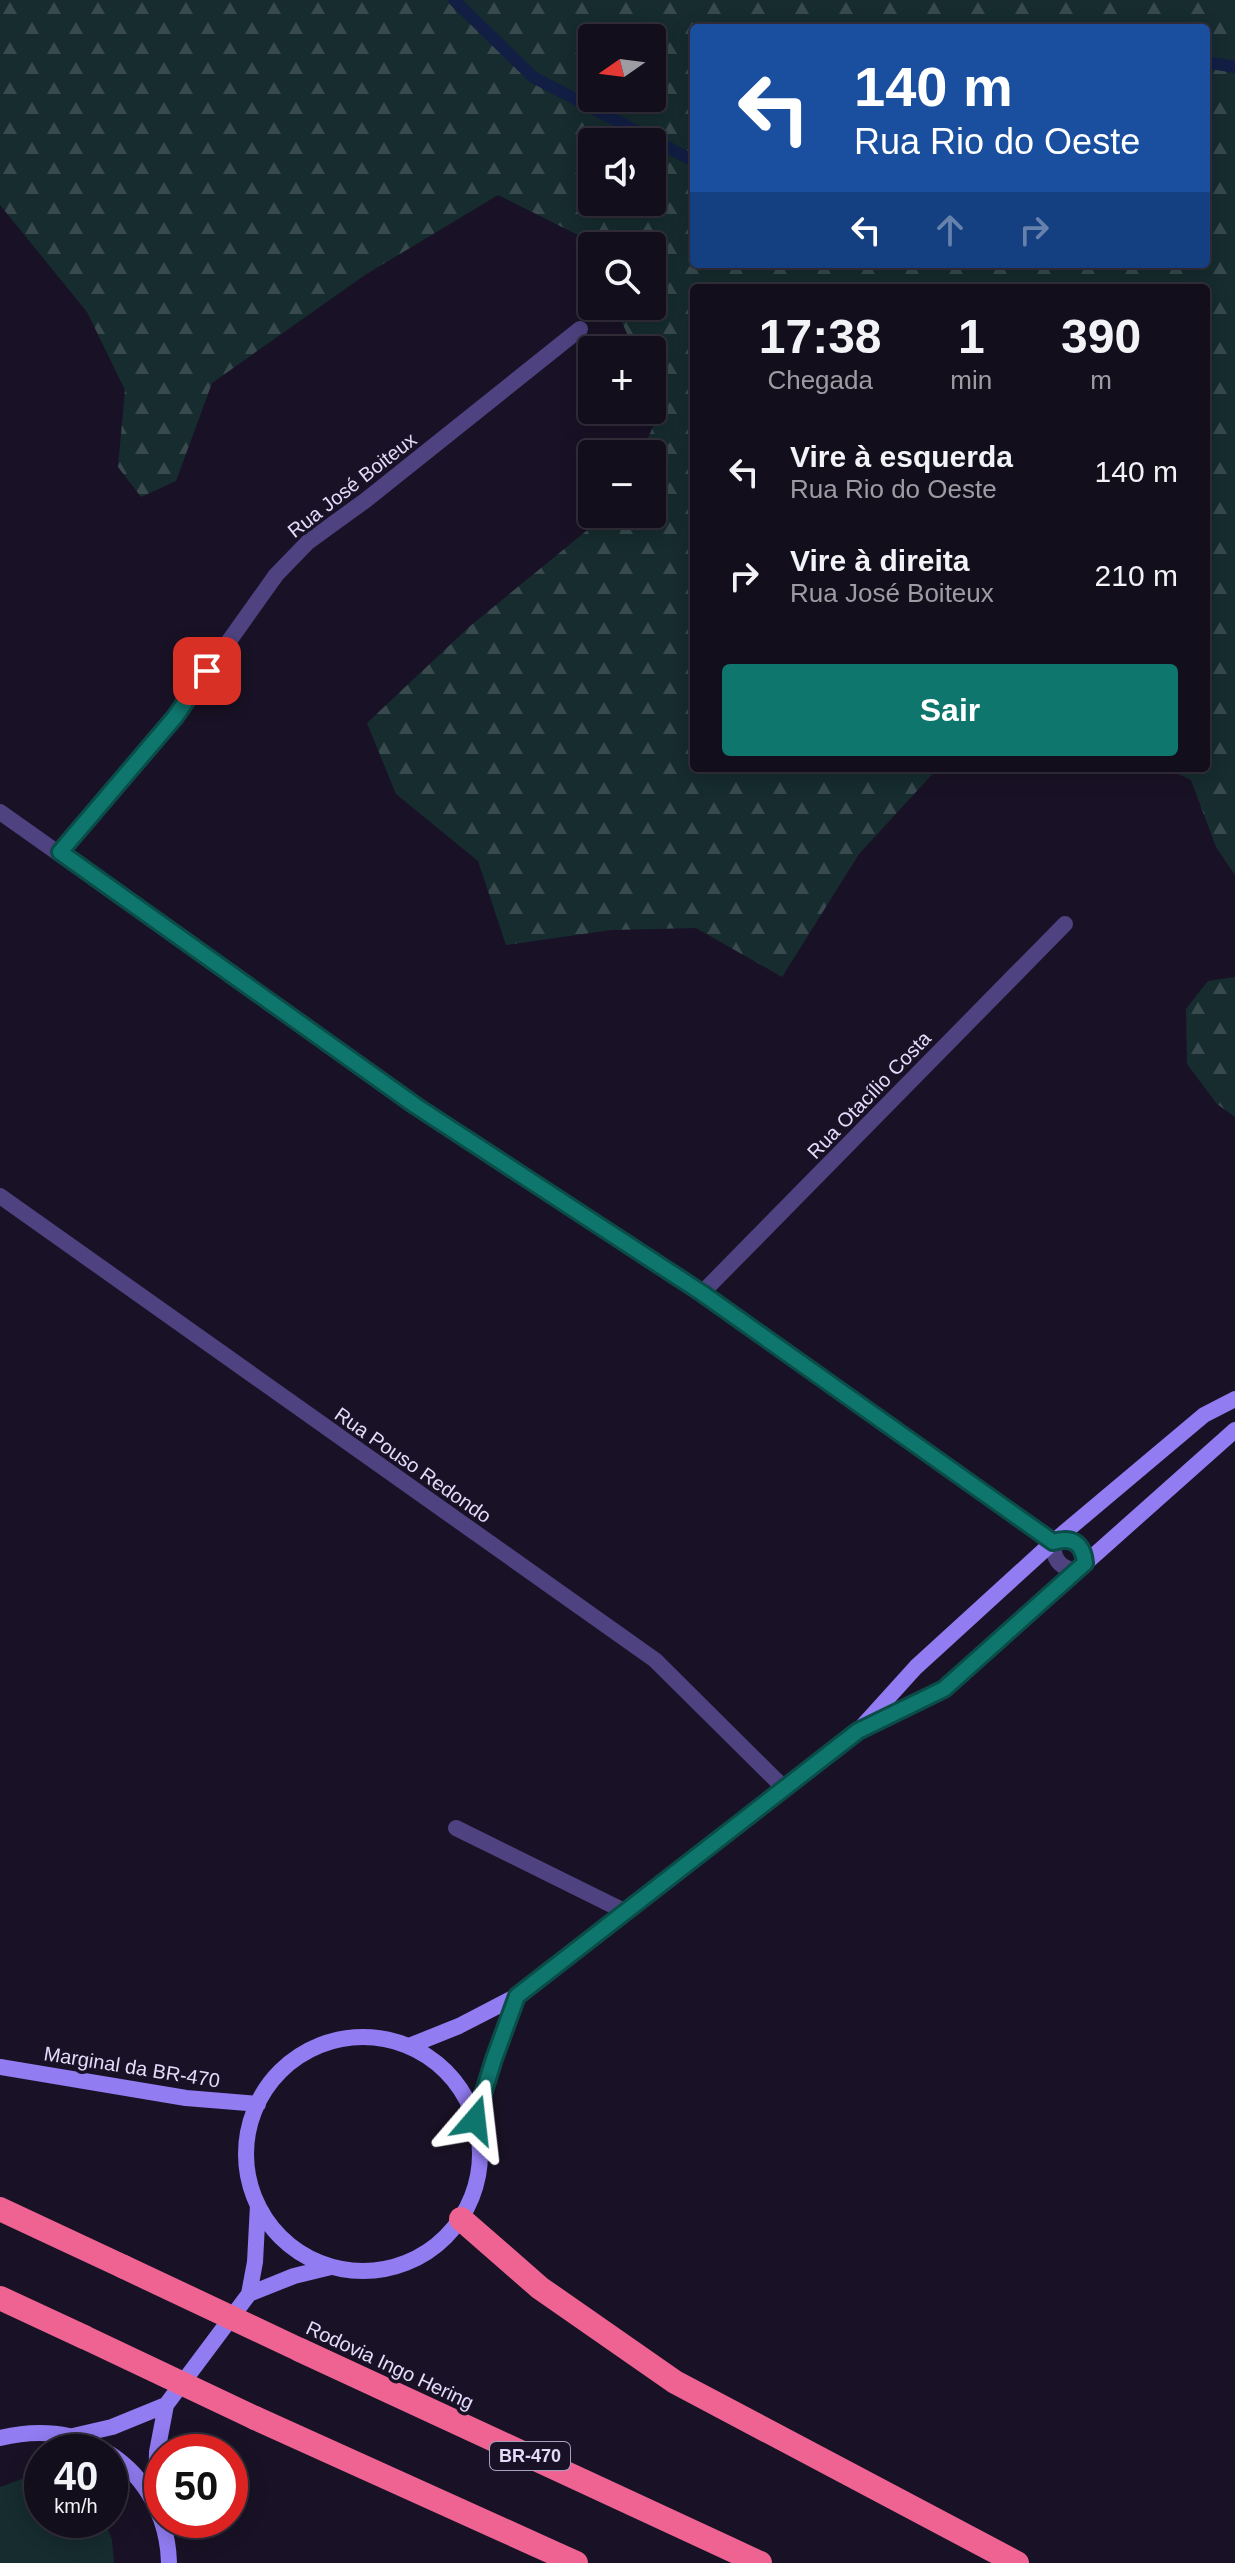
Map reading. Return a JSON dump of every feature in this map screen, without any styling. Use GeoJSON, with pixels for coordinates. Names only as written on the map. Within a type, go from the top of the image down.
{"type":"FeatureCollection","features":[{"type":"Feature","properties":{"kind":"highway","name":"Rodovia Ingo Hering"},"geometry":{"type":"LineString","coordinates":[[0,2209],[760,2563]]}},
{"type":"Feature","properties":{"kind":"highway"},"geometry":{"type":"LineString","coordinates":[[461,2219],[540,2288],[675,2382],[1017,2563]]}},
{"type":"Feature","properties":{"kind":"highway"},"geometry":{"type":"LineString","coordinates":[[0,2298],[255,2418],[576,2563]]}},
{"type":"Feature","properties":{"kind":"main road"},"geometry":{"type":"LineString","coordinates":[[409,2046],[459,2026],[517,1996],[858,1731],[916,1667],[1053,1542],[1204,1415],[1235,1399]]}},
{"type":"Feature","properties":{"kind":"main road"},"geometry":{"type":"LineString","coordinates":[[858,1731],[944,1689],[1235,1430]]}},
{"type":"Feature","properties":{"kind":"main road"},"geometry":{"type":"LineString","coordinates":[[475,2120],[517,1996]]}},
{"type":"Feature","properties":{"kind":"main road"},"geometry":{"type":"LineString","coordinates":[[384,2038],[409,2046],[451,2076],[475,2120],[480,2145],[472,2196],[461,2219],[445,2238],[426,2253],[404,2264],[380,2270],[356,2271],[309,2257],[288,2244],[271,2225],[258,2203],[250,2179],[247,2154],[249,2128],[258,2104],[271,2082],[289,2064],[333,2040],[384,2038]]}},
{"type":"Feature","properties":{"kind":"main road","name":"Marginal da BR-470"},"geometry":{"type":"LineString","coordinates":[[0,2067],[186,2098],[258,2104]]}},
{"type":"Feature","properties":{"kind":"main road"},"geometry":{"type":"LineString","coordinates":[[160,2434],[166,2405],[249,2294],[255,2262],[258,2203]]}},
{"type":"Feature","properties":{"kind":"main road"},"geometry":{"type":"LineString","coordinates":[[249,2294],[294,2276],[332,2266]]}},
{"type":"Feature","properties":{"kind":"main road"},"geometry":{"type":"LineString","coordinates":[[82,2434],[112,2427],[166,2405]]}},
{"type":"Feature","properties":{"kind":"main road"},"geometry":{"type":"LineString","coordinates":[[0,2438],[33,2432],[53,2434]]}},
{"type":"Feature","properties":{"kind":"main road"},"geometry":{"type":"LineString","coordinates":[[128,2468],[144,2487]]}},
{"type":"Feature","properties":{"kind":"main road"},"geometry":{"type":"LineString","coordinates":[[167,2538],[169,2563]]}},
{"type":"Feature","properties":{"kind":"street","name":"Rua José Boiteux"},"geometry":{"type":"LineString","coordinates":[[60,852],[175,717],[276,575],[308,542],[366,500],[580,329]]}},
{"type":"Feature","properties":{"kind":"street"},"geometry":{"type":"LineString","coordinates":[[0,812],[416,1106],[702,1293],[1053,1542]]}},
{"type":"Feature","properties":{"kind":"street","name":"Rua Otacílio Costa"},"geometry":{"type":"LineString","coordinates":[[702,1293],[1065,924]]}},
{"type":"Feature","properties":{"kind":"street","name":"Rua Pouso Redondo"},"geometry":{"type":"LineString","coordinates":[[0,1196],[655,1660],[784,1788]]}},
{"type":"Feature","properties":{"kind":"street"},"geometry":{"type":"LineString","coordinates":[[1064,1539],[1076,1542],[1084,1551],[1080,1567],[1066,1569],[1057,1562],[1053,1542],[1064,1539]]}},
{"type":"Feature","properties":{"kind":"street"},"geometry":{"type":"LineString","coordinates":[[456,1828],[626,1912]]}},
{"type":"Feature","properties":{"kind":"green space"},"geometry":{"type":"Polygon","coordinates":[[[0,0],[1235,0],[1235,875],[1216,847],[1191,780],[1174,772],[1210,772],[1210,284],[690,284],[690,772],[934,772],[859,854],[782,977],[696,928],[611,930],[506,945],[478,861],[396,794],[367,723],[469,627],[590,528],[666,528],[666,440],[647,440],[654,424],[666,424],[666,336],[628,336],[621,320],[666,320],[666,232],[578,232],[578,235],[498,195],[365,275],[212,383],[176,481],[141,497],[118,467],[125,390],[87,312],[0,205],[0,0]]]}},
{"type":"Feature","properties":{"kind":"green space"},"geometry":{"type":"Polygon","coordinates":[[[1235,977],[1235,1117],[1217,1104],[1187,1064],[1186,1009],[1208,981],[1235,977]]]}},
{"type":"Feature","properties":{"kind":"green space"},"geometry":{"type":"Polygon","coordinates":[[[24,2479],[24,2538],[111,2538],[114,2563],[0,2563],[0,2487],[24,2479]]]}},
{"type":"Feature","properties":{"kind":"waterway"},"geometry":{"type":"LineString","coordinates":[[454,0],[533,77],[690,159]]}},
{"type":"Feature","properties":{"kind":"waterway"},"geometry":{"type":"LineString","coordinates":[[1210,63],[1235,67]]}},
{"type":"Feature","properties":{"kind":"route"},"geometry":{"type":"LineString","coordinates":[[207,671],[175,717],[60,852],[416,1106],[702,1293],[1053,1542],[1064,1539],[1076,1542],[1084,1551],[1085,1563],[944,1689],[858,1731],[517,1996],[475,2120]]}}]}
